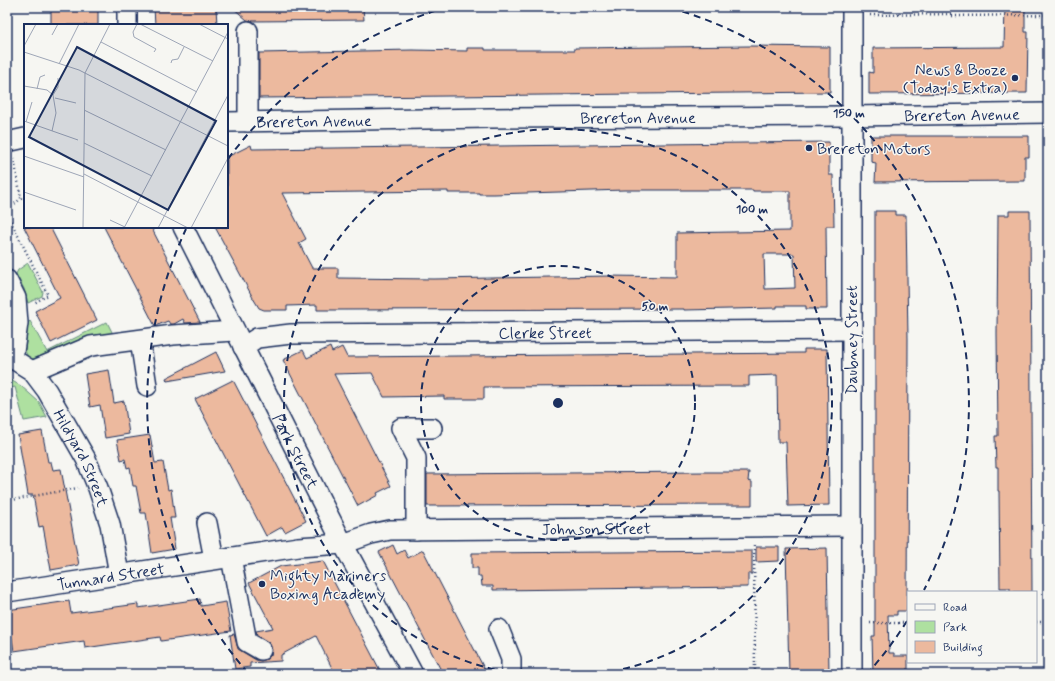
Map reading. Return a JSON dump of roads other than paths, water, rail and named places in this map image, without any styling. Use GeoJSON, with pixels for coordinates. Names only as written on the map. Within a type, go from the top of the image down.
{"type":"FeatureCollection","features":[{"type":"Feature","properties":{"kind":"street"},"geometry":{"type":"LineString","coordinates":[[127,7],[127,24]]}},
{"type":"Feature","properties":{"kind":"street","name":"Daubney Street"},"geometry":{"type":"LineString","coordinates":[[852,11],[852,674]]}},
{"type":"Feature","properties":{"kind":"street"},"geometry":{"type":"LineString","coordinates":[[248,31],[248,122]]}},
{"type":"Feature","properties":{"kind":"street","name":"Brereton Avenue"},"geometry":{"type":"LineString","coordinates":[[228,122],[1048,113]]}},
{"type":"Feature","properties":{"kind":"street","name":"Park Street"},"geometry":{"type":"LineString","coordinates":[[184,228],[343,544],[413,674]]}},
{"type":"Feature","properties":{"kind":"street","name":"Hildyard Street"},"geometry":{"type":"LineString","coordinates":[[7,280],[16,298],[18,324],[10,358],[32,371],[47,391],[86,459],[110,524],[119,574]]}},
{"type":"Feature","properties":{"kind":"street","name":"Clerke Street"},"geometry":{"type":"LineString","coordinates":[[239,339],[291,334],[851,330]]}},
{"type":"Feature","properties":{"kind":"street"},"geometry":{"type":"LineString","coordinates":[[32,371],[91,346],[173,335],[239,339]]}},
{"type":"Feature","properties":{"kind":"street"},"geometry":{"type":"LineString","coordinates":[[140,340],[146,386]]}},
{"type":"Feature","properties":{"kind":"street"},"geometry":{"type":"LineString","coordinates":[[416,530],[416,458],[401,428],[432,428]]}},
{"type":"Feature","properties":{"kind":"street"},"geometry":{"type":"LineString","coordinates":[[207,522],[222,558],[247,642],[261,650]]}},
{"type":"Feature","properties":{"kind":"street","name":"Johnson Street"},"geometry":{"type":"LineString","coordinates":[[343,544],[371,534],[390,530],[852,526]]}},
{"type":"Feature","properties":{"kind":"street","name":"Tunnard Street"},"geometry":{"type":"LineString","coordinates":[[7,592],[298,547],[343,544]]}},
{"type":"Feature","properties":{"kind":"street"},"geometry":{"type":"LineString","coordinates":[[499,629],[511,658],[511,674]]}},
{"type":"Feature","properties":{"kind":"place","name":"News & Booze (Today's Extra)"},"geometry":{"type":"Point","coordinates":[1015,78]}},
{"type":"Feature","properties":{"kind":"place","name":"Brereton Motors"},"geometry":{"type":"Point","coordinates":[809,148]}},
{"type":"Feature","properties":{"kind":"place","name":"Mighty Mariners Boxing Academy"},"geometry":{"type":"Point","coordinates":[262,584]}}]}
